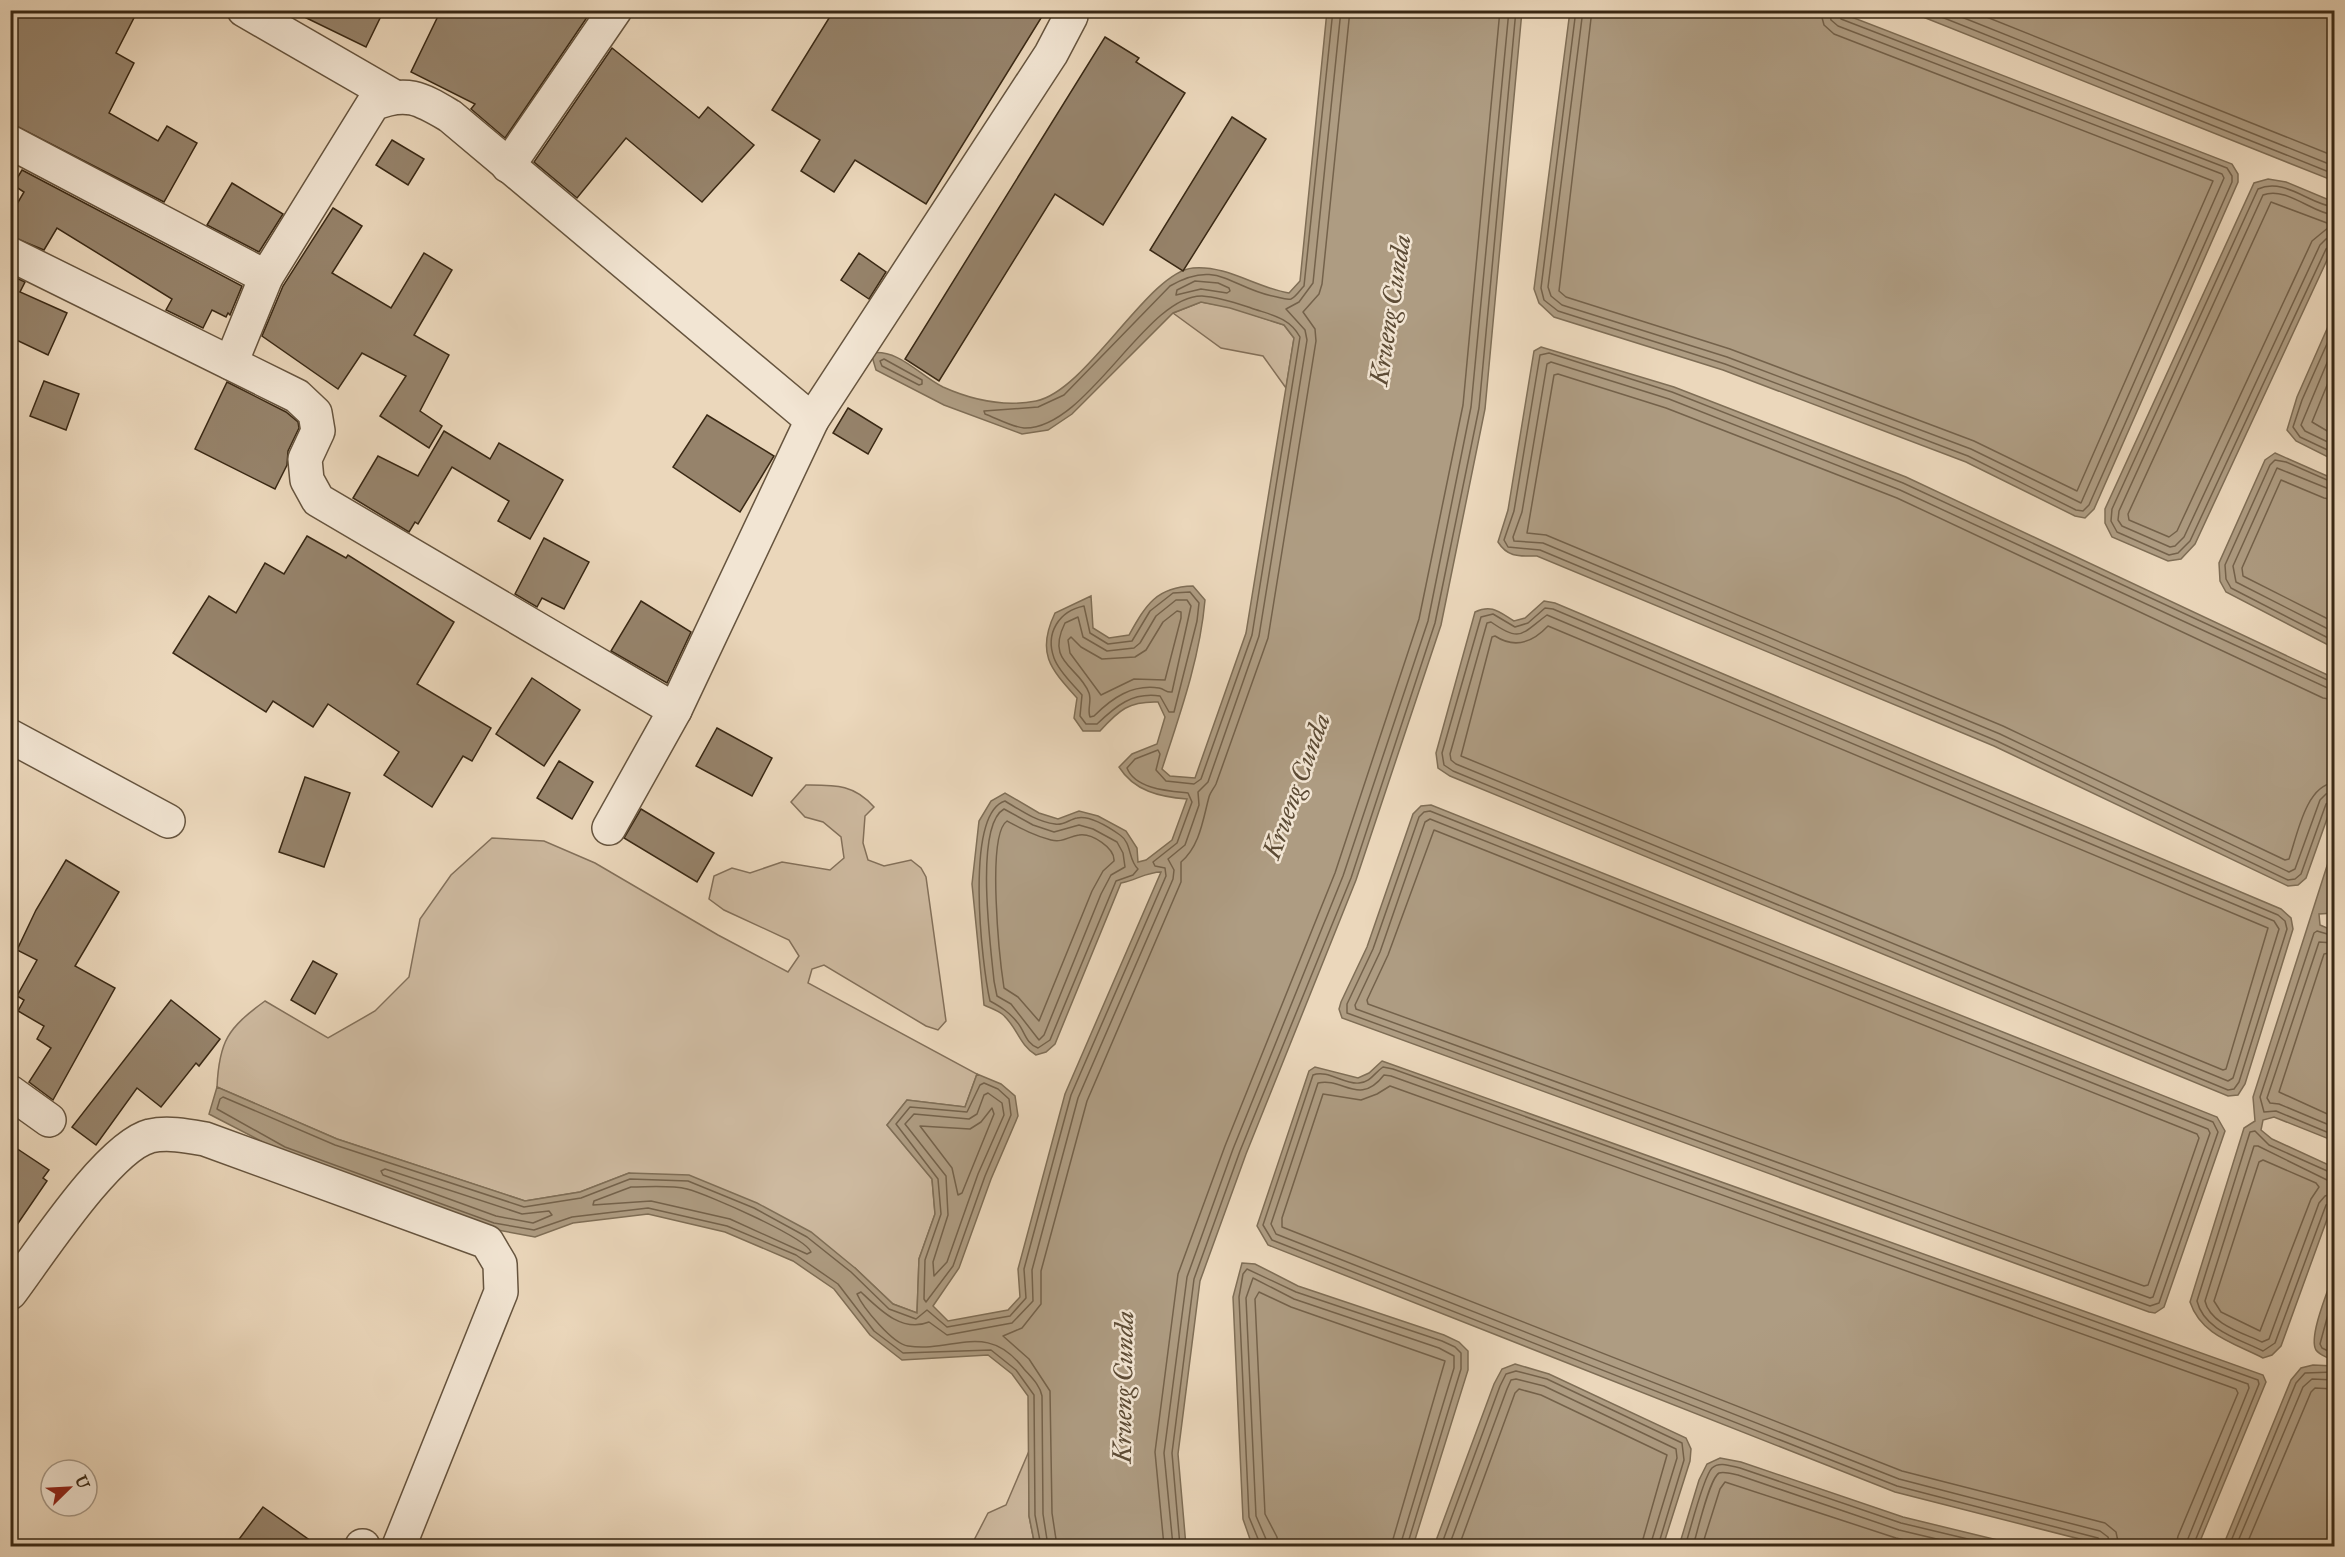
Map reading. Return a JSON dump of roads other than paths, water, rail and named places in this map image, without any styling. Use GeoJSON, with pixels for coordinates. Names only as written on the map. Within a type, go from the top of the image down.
{"type":"FeatureCollection","features":[{"type":"Feature","properties":{"kind":"street"},"geometry":{"type":"LineString","coordinates":[[244,10],[393,96],[421,99],[450,116],[812,420]]}},
{"type":"Feature","properties":{"kind":"street"},"geometry":{"type":"LineString","coordinates":[[508,166],[615,10]]}},
{"type":"Feature","properties":{"kind":"street"},"geometry":{"type":"LineString","coordinates":[[609,828],[675,710],[812,420],[1050,54],[1071,16],[1071,10]]}},
{"type":"Feature","properties":{"kind":"street"},"geometry":{"type":"LineString","coordinates":[[231,363],[266,277],[373,104],[393,96]]}},
{"type":"Feature","properties":{"kind":"street"},"geometry":{"type":"LineString","coordinates":[[10,142],[266,277]]}},
{"type":"Feature","properties":{"kind":"street"},"geometry":{"type":"LineString","coordinates":[[10,254],[297,396],[315,413],[318,431],[305,459],[307,480],[318,500],[675,710]]}},
{"type":"Feature","properties":{"kind":"street"},"geometry":{"type":"LineString","coordinates":[[10,735],[168,821]]}},
{"type":"Feature","properties":{"kind":"street"},"geometry":{"type":"LineString","coordinates":[[10,1092],[49,1120]]}},
{"type":"Feature","properties":{"kind":"street"},"geometry":{"type":"LineString","coordinates":[[10,1293],[102,1172],[132,1144],[151,1136],[183,1135],[205,1139],[487,1242],[500,1264],[501,1292],[399,1546]]}},
{"type":"Feature","properties":{"kind":"water","name":"Krueng Cunda"},"geometry":{"type":"Polygon","coordinates":[[[1327,11],[1522,11],[1485,409],[1441,625],[1356,880],[1246,1154],[1200,1281],[1178,1454],[1186,1546],[1035,1546],[1029,1516],[1028,1396],[1012,1374],[988,1355],[902,1360],[870,1335],[834,1289],[793,1261],[725,1232],[648,1214],[573,1223],[535,1237],[492,1229],[282,1152],[209,1114],[217,1087],[337,1139],[525,1201],[580,1192],[629,1173],[689,1175],[757,1203],[811,1232],[855,1268],[893,1304],[917,1313],[919,1259],[935,1214],[932,1179],[887,1125],[907,1100],[965,1107],[977,1074],[1001,1084],[1015,1096],[1018,1116],[991,1179],[959,1268],[933,1306],[948,1321],[1008,1310],[1020,1297],[1018,1269],[1065,1094],[1161,872],[1121,883],[1055,1044],[1046,1052],[1036,1055],[1030,1051],[1007,1019],[984,1005],[972,884],[979,821],[991,801],[1005,793],[1039,813],[1058,819],[1079,811],[1098,816],[1126,831],[1137,848],[1138,862],[1146,860],[1172,840],[1187,799],[1167,797],[1148,791],[1132,782],[1119,767],[1132,754],[1157,744],[1165,717],[1158,702],[1132,705],[1119,712],[1100,731],[1083,731],[1074,718],[1077,698],[1053,668],[1046,650],[1049,627],[1055,613],[1091,596],[1093,628],[1109,638],[1129,635],[1153,600],[1170,590],[1193,586],[1205,600],[1199,643],[1176,728],[1162,769],[1170,776],[1195,778],[1246,633],[1294,338],[1284,325],[1230,308],[1201,302],[1173,313],[1072,414],[1048,430],[1022,434],[944,405],[876,370],[871,353],[891,355],[900,359],[934,382],[965,396],[1000,403],[1024,403],[1056,393],[1076,377],[1137,309],[1175,274],[1193,268],[1218,270],[1289,293],[1300,281],[1327,11]]]}},
{"type":"Feature","properties":{"kind":"water"},"geometry":{"type":"Polygon","coordinates":[[[1570,11],[1836,11],[2232,164],[2238,174],[2238,182],[2094,509],[2085,518],[2075,516],[1966,462],[1723,370],[1554,317],[1539,303],[1534,289],[1570,11]]]}},
{"type":"Feature","properties":{"kind":"water"},"geometry":{"type":"Polygon","coordinates":[[[1908,11],[2334,11],[2334,181],[1908,11]]]}},
{"type":"Feature","properties":{"kind":"water"},"geometry":{"type":"Polygon","coordinates":[[[2268,179],[2286,182],[2334,202],[2334,245],[2195,544],[2181,559],[2168,561],[2112,537],[2105,523],[2105,509],[2254,183],[2268,179]]]}},
{"type":"Feature","properties":{"kind":"water"},"geometry":{"type":"Polygon","coordinates":[[[2334,313],[2334,460],[2296,441],[2287,430],[2297,397],[2334,313]]]}},
{"type":"Feature","properties":{"kind":"water"},"geometry":{"type":"Polygon","coordinates":[[[1541,347],[1674,387],[1906,477],[2334,678],[2334,799],[2306,878],[2298,885],[2288,886],[1994,746],[1537,556],[1515,555],[1506,551],[1498,542],[1508,510],[1534,351],[1541,347]]]}},
{"type":"Feature","properties":{"kind":"water"},"geometry":{"type":"Polygon","coordinates":[[[2275,453],[2334,479],[2334,648],[2226,592],[2220,581],[2219,563],[2265,460],[2275,453]]]}},
{"type":"Feature","properties":{"kind":"water"},"geometry":{"type":"Polygon","coordinates":[[[1544,601],[1555,603],[2281,909],[2291,918],[2293,929],[2245,1084],[2238,1095],[2228,1096],[1450,776],[1438,768],[1436,753],[1475,612],[1491,609],[1514,621],[1525,618],[1544,601]]]}},
{"type":"Feature","properties":{"kind":"water"},"geometry":{"type":"Polygon","coordinates":[[[1431,805],[2217,1117],[2225,1131],[2164,1307],[2155,1313],[2149,1312],[1342,1018],[1339,1009],[1341,1002],[1367,947],[1413,814],[1421,806],[1431,805]]]}},
{"type":"Feature","properties":{"kind":"water"},"geometry":{"type":"Polygon","coordinates":[[[2334,844],[2334,913],[2319,914],[2320,925],[2334,931],[2334,1141],[2274,1117],[2263,1120],[2261,1130],[2272,1139],[2331,1166],[2334,1174],[2334,1200],[2281,1346],[2272,1355],[2263,1358],[2210,1330],[2202,1323],[2190,1302],[2244,1128],[2255,1121],[2253,1097],[2334,844]]]}},
{"type":"Feature","properties":{"kind":"water"},"geometry":{"type":"Polygon","coordinates":[[[1382,1061],[2263,1375],[2266,1382],[2198,1546],[2107,1546],[1895,1492],[1268,1245],[1257,1226],[1309,1071],[1315,1067],[1358,1078],[1369,1073],[1382,1061]]]}},
{"type":"Feature","properties":{"kind":"water"},"geometry":{"type":"Polygon","coordinates":[[[1242,1263],[1255,1264],[1298,1286],[1444,1335],[1459,1342],[1468,1351],[1468,1370],[1413,1546],[1259,1546],[1251,1542],[1243,1519],[1233,1297],[1242,1263]]]}},
{"type":"Feature","properties":{"kind":"water"},"geometry":{"type":"Polygon","coordinates":[[[2334,1273],[2334,1362],[2318,1352],[2314,1344],[2317,1324],[2334,1273]]]}},
{"type":"Feature","properties":{"kind":"water"},"geometry":{"type":"Polygon","coordinates":[[[1515,1364],[1549,1374],[1686,1438],[1691,1449],[1690,1461],[1663,1546],[1434,1546],[1494,1384],[1502,1369],[1515,1364]]]}},
{"type":"Feature","properties":{"kind":"water"},"geometry":{"type":"Polygon","coordinates":[[[2313,1365],[2334,1366],[2334,1520],[2324,1546],[2223,1546],[2291,1380],[2301,1368],[2313,1365]]]}},
{"type":"Feature","properties":{"kind":"water"},"geometry":{"type":"Polygon","coordinates":[[[1720,1458],[1741,1462],[1903,1517],[2022,1546],[1679,1546],[1699,1480],[1707,1464],[1720,1458]]]}}]}
